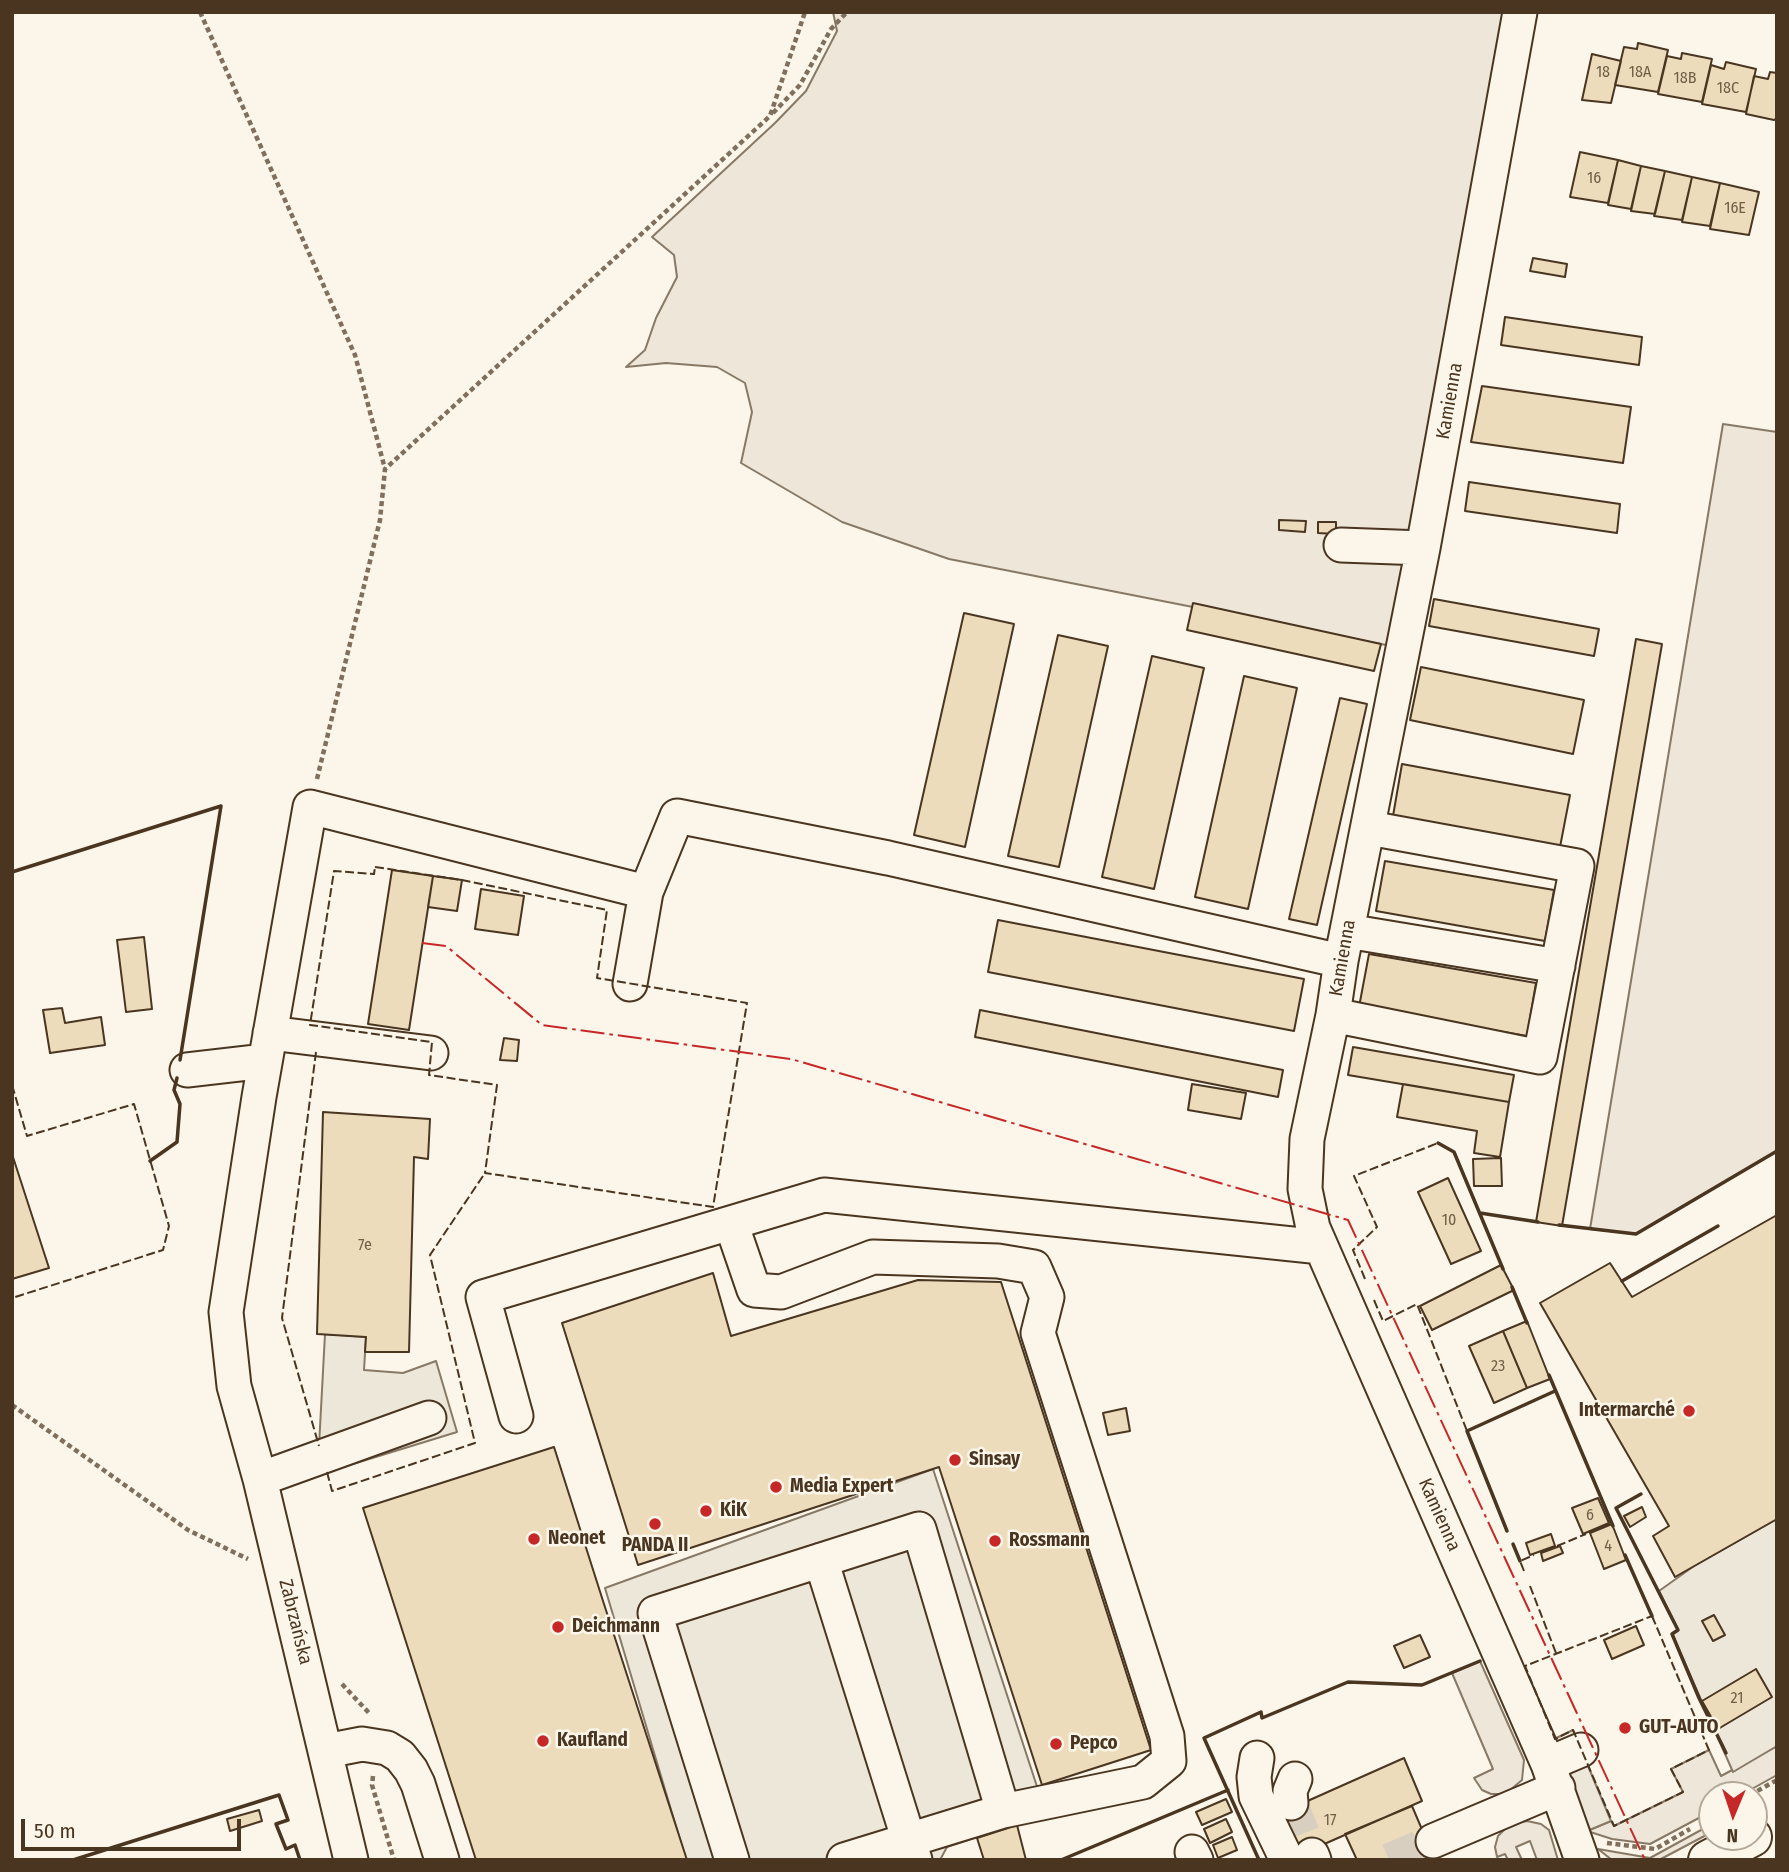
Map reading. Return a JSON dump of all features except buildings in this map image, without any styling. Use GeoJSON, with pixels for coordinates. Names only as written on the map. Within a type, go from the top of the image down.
{"type":"FeatureCollection","features":[{"type":"Feature","properties":{"kind":"main road"},"geometry":{"type":"LineString","coordinates":[[1708,1860],[1725,1851]]}},
{"type":"Feature","properties":{"kind":"street","name":"Kamienna"},"geometry":{"type":"LineString","coordinates":[[1520,12],[1423,548],[1344,946],[1334,1015],[1307,1139],[1306,1189],[1313,1228],[1321,1247],[1553,1776],[1590,1851]]}},
{"type":"Feature","properties":{"kind":"street"},"geometry":{"type":"LineString","coordinates":[[1341,545],[1423,548]]}},
{"type":"Feature","properties":{"kind":"street"},"geometry":{"type":"LineString","coordinates":[[310,807],[646,892]]}},
{"type":"Feature","properties":{"kind":"street","name":"Zabrzańska"},"geometry":{"type":"LineString","coordinates":[[310,807],[267,1047],[226,1312],[234,1386],[260,1479],[351,1860]]}},
{"type":"Feature","properties":{"kind":"street"},"geometry":{"type":"LineString","coordinates":[[630,984],[646,892],[677,816],[1344,946],[1558,966]]}},
{"type":"Feature","properties":{"kind":"street"},"geometry":{"type":"LineString","coordinates":[[1334,1015],[1540,1057],[1577,866],[1369,828]]}},
{"type":"Feature","properties":{"kind":"street"},"geometry":{"type":"LineString","coordinates":[[187,1070],[267,1047],[430,1053]]}},
{"type":"Feature","properties":{"kind":"street"},"geometry":{"type":"LineString","coordinates":[[516,1416],[483,1297],[824,1195],[1321,1247]]}},
{"type":"Feature","properties":{"kind":"street"},"geometry":{"type":"LineString","coordinates":[[732,1223],[754,1290],[781,1292],[873,1256],[998,1261],[1034,1266],[1047,1297],[1038,1333],[1167,1736],[1169,1761],[1143,1782],[1003,1811],[912,1850],[844,1860]]}},
{"type":"Feature","properties":{"kind":"street"},"geometry":{"type":"LineString","coordinates":[[260,1479],[429,1418]]}},
{"type":"Feature","properties":{"kind":"street"},"geometry":{"type":"LineString","coordinates":[[732,1860],[655,1613],[919,1529],[1003,1811]]}},
{"type":"Feature","properties":{"kind":"street"},"geometry":{"type":"LineString","coordinates":[[821,1560],[912,1850]]}},
{"type":"Feature","properties":{"kind":"street"},"geometry":{"type":"LineString","coordinates":[[326,1751],[362,1744],[387,1748],[400,1756],[418,1784],[442,1860]]}},
{"type":"Feature","properties":{"kind":"street"},"geometry":{"type":"LineString","coordinates":[[1433,1841],[1553,1776],[1581,1750]]}},
{"type":"Feature","properties":{"kind":"street"},"geometry":{"type":"LineString","coordinates":[[1257,1758],[1254,1777],[1256,1796],[1304,1858]]}},
{"type":"Feature","properties":{"kind":"path"},"geometry":{"type":"LineString","coordinates":[[200,12],[355,355],[385,470],[380,520],[310,807]]}},
{"type":"Feature","properties":{"kind":"path"},"geometry":{"type":"LineString","coordinates":[[770,116],[805,12]]}},
{"type":"Feature","properties":{"kind":"path"},"geometry":{"type":"LineString","coordinates":[[385,470],[770,116],[800,85],[831,29],[847,12]]}},
{"type":"Feature","properties":{"kind":"path"},"geometry":{"type":"LineString","coordinates":[[12,1405],[188,1530],[284,1577]]}},
{"type":"Feature","properties":{"kind":"path"},"geometry":{"type":"LineString","coordinates":[[1590,1851],[1655,1849],[1698,1824]]}},
{"type":"Feature","properties":{"kind":"shaded area"},"geometry":{"type":"Polygon","coordinates":[[[833,12],[1504,12],[1391,646],[949,559],[842,522],[741,463],[752,412],[745,383],[717,367],[666,363],[626,367],[645,350],[656,318],[677,277],[674,255],[652,237],[806,91],[837,31],[833,12]]]}},
{"type":"Feature","properties":{"kind":"shaded area"},"geometry":{"type":"Polygon","coordinates":[[[1723,424],[1777,432],[1777,1151],[1636,1234],[1590,1229],[1723,424]]]}},
{"type":"Feature","properties":{"kind":"shaded area"},"geometry":{"type":"Polygon","coordinates":[[[325,1334],[366,1337],[364,1370],[403,1373],[436,1361],[457,1432],[327,1472],[319,1446],[325,1334]]]}},
{"type":"Feature","properties":{"kind":"shaded area"},"geometry":{"type":"Polygon","coordinates":[[[933,1469],[1046,1814],[947,1847],[940,1860],[686,1860],[605,1588],[933,1469]]]}},
{"type":"Feature","properties":{"kind":"shaded area"},"geometry":{"type":"Polygon","coordinates":[[[1777,1519],[1777,1746],[1733,1772],[1672,1634],[1678,1630],[1659,1591],[1694,1566],[1777,1519]]]}},
{"type":"Feature","properties":{"kind":"shaded area"},"geometry":{"type":"Polygon","coordinates":[[[1480,1661],[1524,1760],[1522,1780],[1509,1791],[1500,1794],[1482,1790],[1474,1778],[1493,1769],[1452,1673],[1480,1661]]]}},
{"type":"Feature","properties":{"kind":"shaded area"},"geometry":{"type":"Polygon","coordinates":[[[1573,1730],[1611,1821],[1587,1831],[1548,1742],[1573,1730]]]}},
{"type":"Feature","properties":{"kind":"shaded area"},"geometry":{"type":"Polygon","coordinates":[[[1777,1746],[1777,1775],[1766,1781],[1698,1781],[1698,1818],[1650,1844],[1612,1839],[1587,1831],[1611,1821],[1614,1826],[1683,1792],[1671,1769],[1709,1750],[1721,1776],[1777,1746]]]}},
{"type":"Feature","properties":{"kind":"shaded area"},"geometry":{"type":"Polygon","coordinates":[[[1527,1821],[1541,1824],[1549,1830],[1558,1860],[1537,1860],[1530,1841],[1516,1847],[1522,1860],[1508,1860],[1505,1854],[1497,1857],[1495,1847],[1498,1836],[1510,1824],[1527,1821]]]}},
{"type":"Feature","properties":{"kind":"shaded area"},"geometry":{"type":"Polygon","coordinates":[[[1698,1832],[1698,1839],[1659,1860],[1612,1860],[1598,1849],[1650,1858],[1698,1832]]]}},
{"type":"Feature","properties":{"kind":"tunnel"},"geometry":{"type":"LineString","coordinates":[[1291,1803],[1312,1855]]}},
{"type":"Feature","properties":{"kind":"tunnel"},"geometry":{"type":"LineString","coordinates":[[1389,1860],[1433,1841]]}},
{"type":"Feature","properties":{"kind":"fence"},"geometry":{"type":"LineString","coordinates":[[375,867],[462,880],[607,910],[597,978],[747,1003],[713,1207],[485,1173],[497,1085],[429,1075],[432,1042],[310,1025],[334,871],[374,874],[375,867]]}},
{"type":"Feature","properties":{"kind":"fence"},"geometry":{"type":"LineString","coordinates":[[316,1052],[282,1318],[319,1446]]}},
{"type":"Feature","properties":{"kind":"fence"},"geometry":{"type":"LineString","coordinates":[[12,1085],[27,1136],[134,1104],[169,1226],[163,1250],[12,1298]]}},
{"type":"Feature","properties":{"kind":"fence"},"geometry":{"type":"LineString","coordinates":[[1365,1279],[1353,1250],[1377,1227],[1354,1176],[1438,1143]]}},
{"type":"Feature","properties":{"kind":"fence"},"geometry":{"type":"LineString","coordinates":[[327,1472],[332,1491],[475,1443],[430,1255],[485,1173]]}},
{"type":"Feature","properties":{"kind":"fence"},"geometry":{"type":"LineString","coordinates":[[1374,1300],[1383,1321],[1417,1304],[1467,1431]]}},
{"type":"Feature","properties":{"kind":"fence"},"geometry":{"type":"LineString","coordinates":[[1557,1546],[1586,1534]]}},
{"type":"Feature","properties":{"kind":"fence"},"geometry":{"type":"LineString","coordinates":[[1524,1571],[1520,1561],[1534,1555]]}},
{"type":"Feature","properties":{"kind":"fence"},"geometry":{"type":"LineString","coordinates":[[1530,1586],[1556,1653]]}},
{"type":"Feature","properties":{"kind":"fence"},"geometry":{"type":"LineString","coordinates":[[1652,1616],[1709,1750],[1671,1769],[1683,1792],[1614,1826],[1573,1730],[1555,1739],[1525,1666],[1652,1616]]}},
{"type":"Feature","properties":{"kind":"wall"},"geometry":{"type":"LineString","coordinates":[[12,872],[221,806],[180,1060]]}},
{"type":"Feature","properties":{"kind":"wall"},"geometry":{"type":"LineString","coordinates":[[150,1161],[177,1142],[180,1104],[174,1090],[177,1078]]}},
{"type":"Feature","properties":{"kind":"wall"},"geometry":{"type":"LineString","coordinates":[[1438,1143],[1454,1152],[1503,1269]]}},
{"type":"Feature","properties":{"kind":"wall"},"geometry":{"type":"LineString","coordinates":[[1559,1225],[1636,1234],[1777,1151]]}},
{"type":"Feature","properties":{"kind":"wall"},"geometry":{"type":"LineString","coordinates":[[1480,1213],[1538,1222]]}},
{"type":"Feature","properties":{"kind":"wall"},"geometry":{"type":"LineString","coordinates":[[1622,1281],[1718,1226]]}},
{"type":"Feature","properties":{"kind":"wall"},"geometry":{"type":"LineString","coordinates":[[1512,1287],[1527,1323]]}},
{"type":"Feature","properties":{"kind":"wall"},"geometry":{"type":"LineString","coordinates":[[1549,1375],[1613,1526]]}},
{"type":"Feature","properties":{"kind":"wall"},"geometry":{"type":"LineString","coordinates":[[1507,1531],[1467,1431],[1555,1391]]}},
{"type":"Feature","properties":{"kind":"wall"},"geometry":{"type":"LineString","coordinates":[[1641,1494],[1616,1508],[1678,1630],[1672,1634],[1726,1753]]}},
{"type":"Feature","properties":{"kind":"wall"},"geometry":{"type":"LineString","coordinates":[[1513,1544],[1520,1561]]}},
{"type":"Feature","properties":{"kind":"wall"},"geometry":{"type":"LineString","coordinates":[[1625,1555],[1652,1616]]}},
{"type":"Feature","properties":{"kind":"wall"},"geometry":{"type":"LineString","coordinates":[[1259,1860],[1204,1738],[1261,1712],[1262,1718],[1348,1682],[1422,1685],[1480,1661]]}},
{"type":"Feature","properties":{"kind":"wall"},"geometry":{"type":"LineString","coordinates":[[1061,1860],[1228,1790]]}},
{"type":"Feature","properties":{"kind":"wall"},"geometry":{"type":"LineString","coordinates":[[73,1860],[279,1795],[288,1820],[276,1824],[286,1849],[295,1845],[300,1860]]}},
{"type":"Feature","properties":{"kind":"power"},"geometry":{"type":"LineString","coordinates":[[422,943],[446,946],[542,1025],[791,1059],[1348,1220],[1645,1860]]}},
{"type":"Feature","properties":{"kind":"place","name":"Intermarché"},"geometry":{"type":"Point","coordinates":[1689,1411]}},
{"type":"Feature","properties":{"kind":"place","name":"Sinsay"},"geometry":{"type":"Point","coordinates":[955,1460]}},
{"type":"Feature","properties":{"kind":"place","name":"Media Expert"},"geometry":{"type":"Point","coordinates":[776,1487]}},
{"type":"Feature","properties":{"kind":"place","name":"KiK"},"geometry":{"type":"Point","coordinates":[706,1511]}},
{"type":"Feature","properties":{"kind":"place","name":"PANDA II"},"geometry":{"type":"Point","coordinates":[655,1524]}},
{"type":"Feature","properties":{"kind":"place","name":"Neonet"},"geometry":{"type":"Point","coordinates":[534,1539]}},
{"type":"Feature","properties":{"kind":"place","name":"Rossmann"},"geometry":{"type":"Point","coordinates":[995,1541]}},
{"type":"Feature","properties":{"kind":"place","name":"Deichmann"},"geometry":{"type":"Point","coordinates":[558,1627]}},
{"type":"Feature","properties":{"kind":"place","name":"GUT-AUTO"},"geometry":{"type":"Point","coordinates":[1625,1728]}},
{"type":"Feature","properties":{"kind":"place","name":"Kaufland"},"geometry":{"type":"Point","coordinates":[543,1741]}},
{"type":"Feature","properties":{"kind":"place","name":"Pepco"},"geometry":{"type":"Point","coordinates":[1056,1744]}}]}
